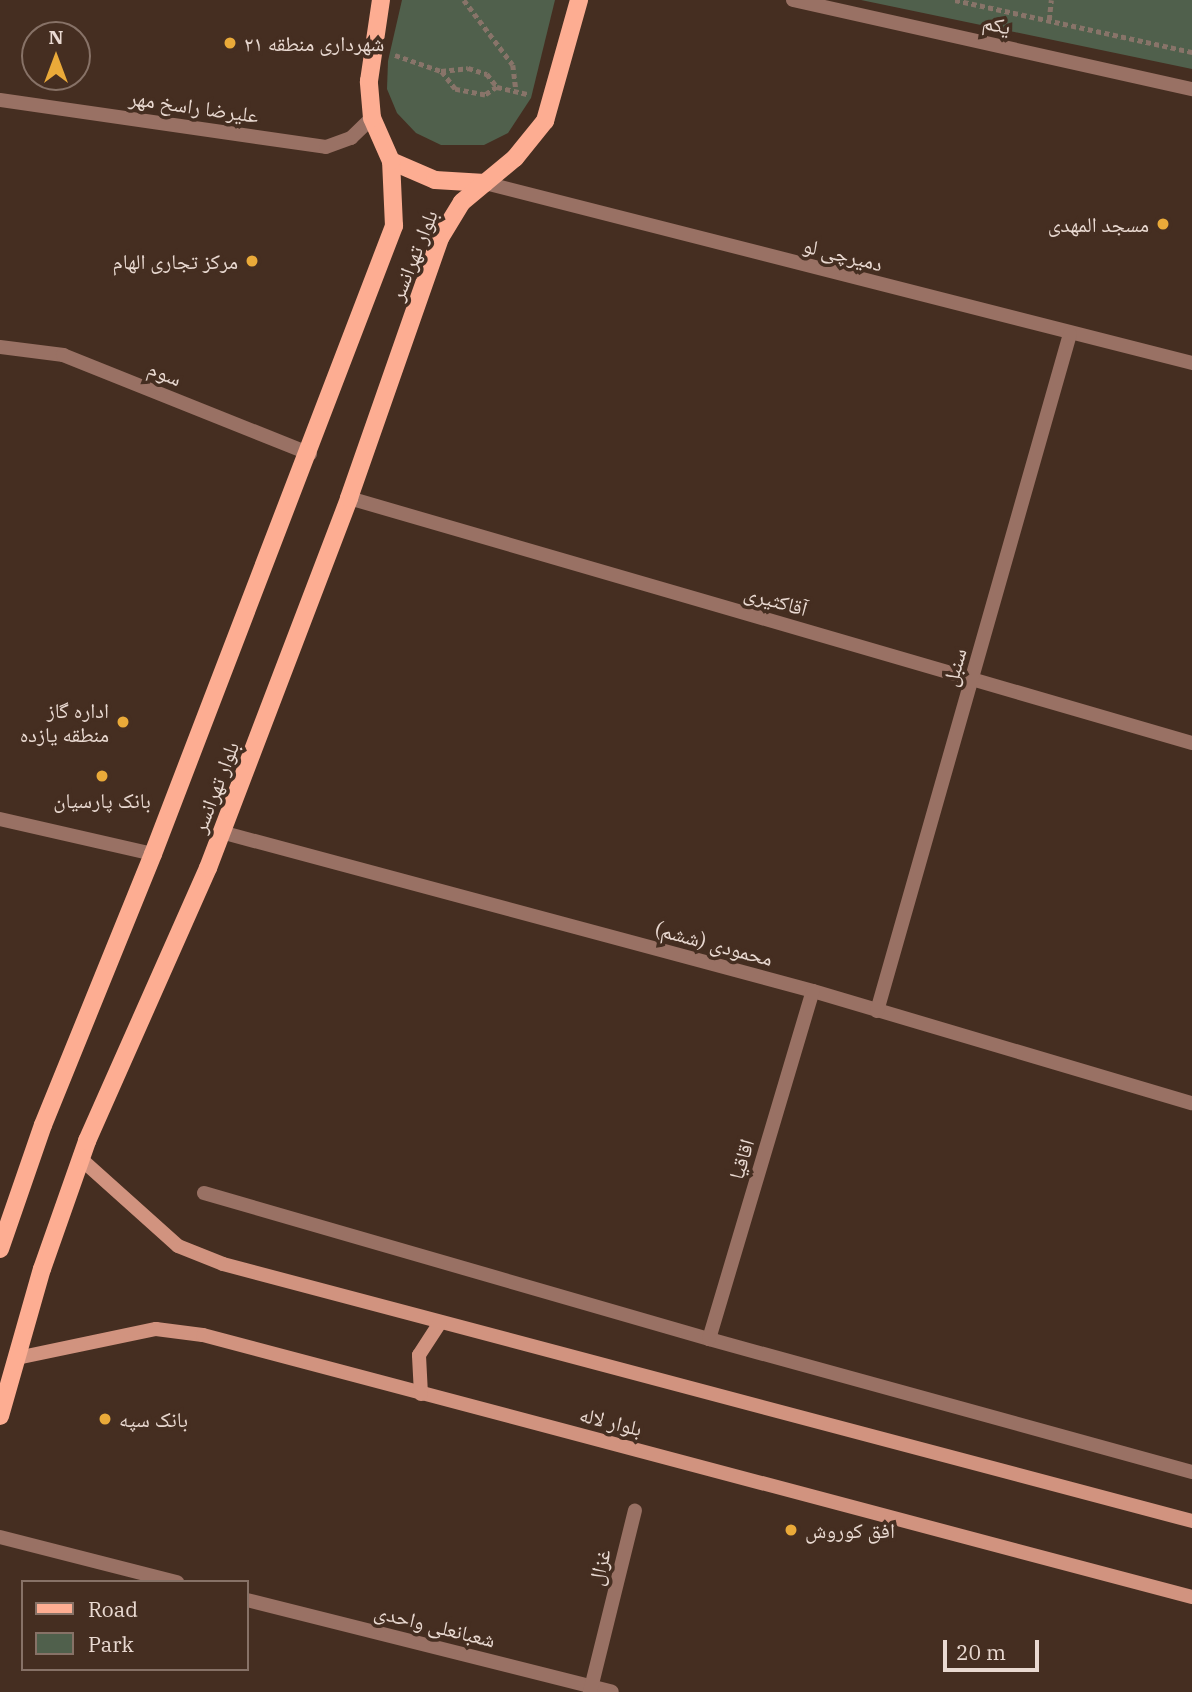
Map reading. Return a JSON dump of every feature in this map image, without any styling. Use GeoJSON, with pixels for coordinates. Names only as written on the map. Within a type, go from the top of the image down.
{"type":"FeatureCollection","features":[{"type":"Feature","properties":{"kind":"main road"},"geometry":{"type":"LineString","coordinates":[[381,0],[371,47],[372,118],[391,161],[435,180],[485,183]]}},
{"type":"Feature","properties":{"kind":"main road","name":"بلوار تهرانسر"},"geometry":{"type":"LineString","coordinates":[[0,1416],[81,1158],[222,832],[349,498],[440,238],[462,202],[532,140],[545,121],[579,0]]}},
{"type":"Feature","properties":{"kind":"main road","name":"بلوار تهرانسر"},"geometry":{"type":"LineString","coordinates":[[0,1249],[43,1125],[310,454],[394,226],[391,161]]}},
{"type":"Feature","properties":{"kind":"main road"},"geometry":{"type":"LineString","coordinates":[[81,1158],[178,1246],[223,1264],[1192,1521]]}},
{"type":"Feature","properties":{"kind":"main road"},"geometry":{"type":"LineString","coordinates":[[421,1394],[419,1355],[440,1323]]}},
{"type":"Feature","properties":{"kind":"main road","name":"بلوار لاله"},"geometry":{"type":"LineString","coordinates":[[16,1359],[156,1329],[203,1335],[1192,1597]]}},
{"type":"Feature","properties":{"kind":"street","name":"یکم"},"geometry":{"type":"LineString","coordinates":[[793,0],[1192,89]]}},
{"type":"Feature","properties":{"kind":"street","name":"علیرضا راسخ مهر"},"geometry":{"type":"LineString","coordinates":[[0,100],[326,146],[351,138],[372,118]]}},
{"type":"Feature","properties":{"kind":"street","name":"دمیرچی لو"},"geometry":{"type":"LineString","coordinates":[[485,183],[1192,363]]}},
{"type":"Feature","properties":{"kind":"street","name":"سنبل"},"geometry":{"type":"LineString","coordinates":[[877,1011],[1070,334]]}},
{"type":"Feature","properties":{"kind":"street","name":"سوم"},"geometry":{"type":"LineString","coordinates":[[0,347],[63,355],[310,454]]}},
{"type":"Feature","properties":{"kind":"street","name":"آقاکثیری"},"geometry":{"type":"LineString","coordinates":[[349,498],[1192,743]]}},
{"type":"Feature","properties":{"kind":"street"},"geometry":{"type":"LineString","coordinates":[[0,819],[153,854]]}},
{"type":"Feature","properties":{"kind":"street","name":"محمودی (ششم)"},"geometry":{"type":"LineString","coordinates":[[222,832],[813,991],[1192,1103]]}},
{"type":"Feature","properties":{"kind":"street","name":"اقاقیا"},"geometry":{"type":"LineString","coordinates":[[709,1339],[813,991]]}},
{"type":"Feature","properties":{"kind":"street"},"geometry":{"type":"LineString","coordinates":[[204,1193],[709,1339],[1192,1472]]}},
{"type":"Feature","properties":{"kind":"street","name":"غزال"},"geometry":{"type":"LineString","coordinates":[[591,1689],[635,1510]]}},
{"type":"Feature","properties":{"kind":"street"},"geometry":{"type":"LineString","coordinates":[[0,1537],[169,1580]]}},
{"type":"Feature","properties":{"kind":"street","name":"شعبانعلی واحدی"},"geometry":{"type":"LineString","coordinates":[[248,1600],[591,1689],[612,1692]]}},
{"type":"Feature","properties":{"kind":"path"},"geometry":{"type":"LineString","coordinates":[[464,0],[513,65],[516,91]]}},
{"type":"Feature","properties":{"kind":"path"},"geometry":{"type":"LineString","coordinates":[[955,0],[1192,52]]}},
{"type":"Feature","properties":{"kind":"path"},"geometry":{"type":"LineString","coordinates":[[1049,20],[1051,0]]}},
{"type":"Feature","properties":{"kind":"path"},"geometry":{"type":"LineString","coordinates":[[410,60],[441,71],[468,68],[487,74],[497,87],[485,95],[455,89],[441,71]]}},
{"type":"Feature","properties":{"kind":"green space"},"geometry":{"type":"Polygon","coordinates":[[[402,0],[555,0],[531,98],[508,133],[484,145],[441,145],[416,133],[397,113],[387,89],[388,61],[402,0]]]}},
{"type":"Feature","properties":{"kind":"green space"},"geometry":{"type":"Polygon","coordinates":[[[861,0],[1192,0],[1192,69],[861,0]]]}},
{"type":"Feature","properties":{"kind":"place","name":"شهرداری منطقه ۲۱"},"geometry":{"type":"Point","coordinates":[230,43]}},
{"type":"Feature","properties":{"kind":"place","name":"مسجد المهدی"},"geometry":{"type":"Point","coordinates":[1163,224]}},
{"type":"Feature","properties":{"kind":"place","name":"مرکز تجاری الهام"},"geometry":{"type":"Point","coordinates":[252,261]}},
{"type":"Feature","properties":{"kind":"place","name":"اداره گاز منطقه یازده"},"geometry":{"type":"Point","coordinates":[123,722]}},
{"type":"Feature","properties":{"kind":"place","name":"بانک پارسیان"},"geometry":{"type":"Point","coordinates":[102,776]}},
{"type":"Feature","properties":{"kind":"place","name":"بانک سپه"},"geometry":{"type":"Point","coordinates":[105,1419]}},
{"type":"Feature","properties":{"kind":"place","name":"افق کوروش"},"geometry":{"type":"Point","coordinates":[791,1530]}}]}
